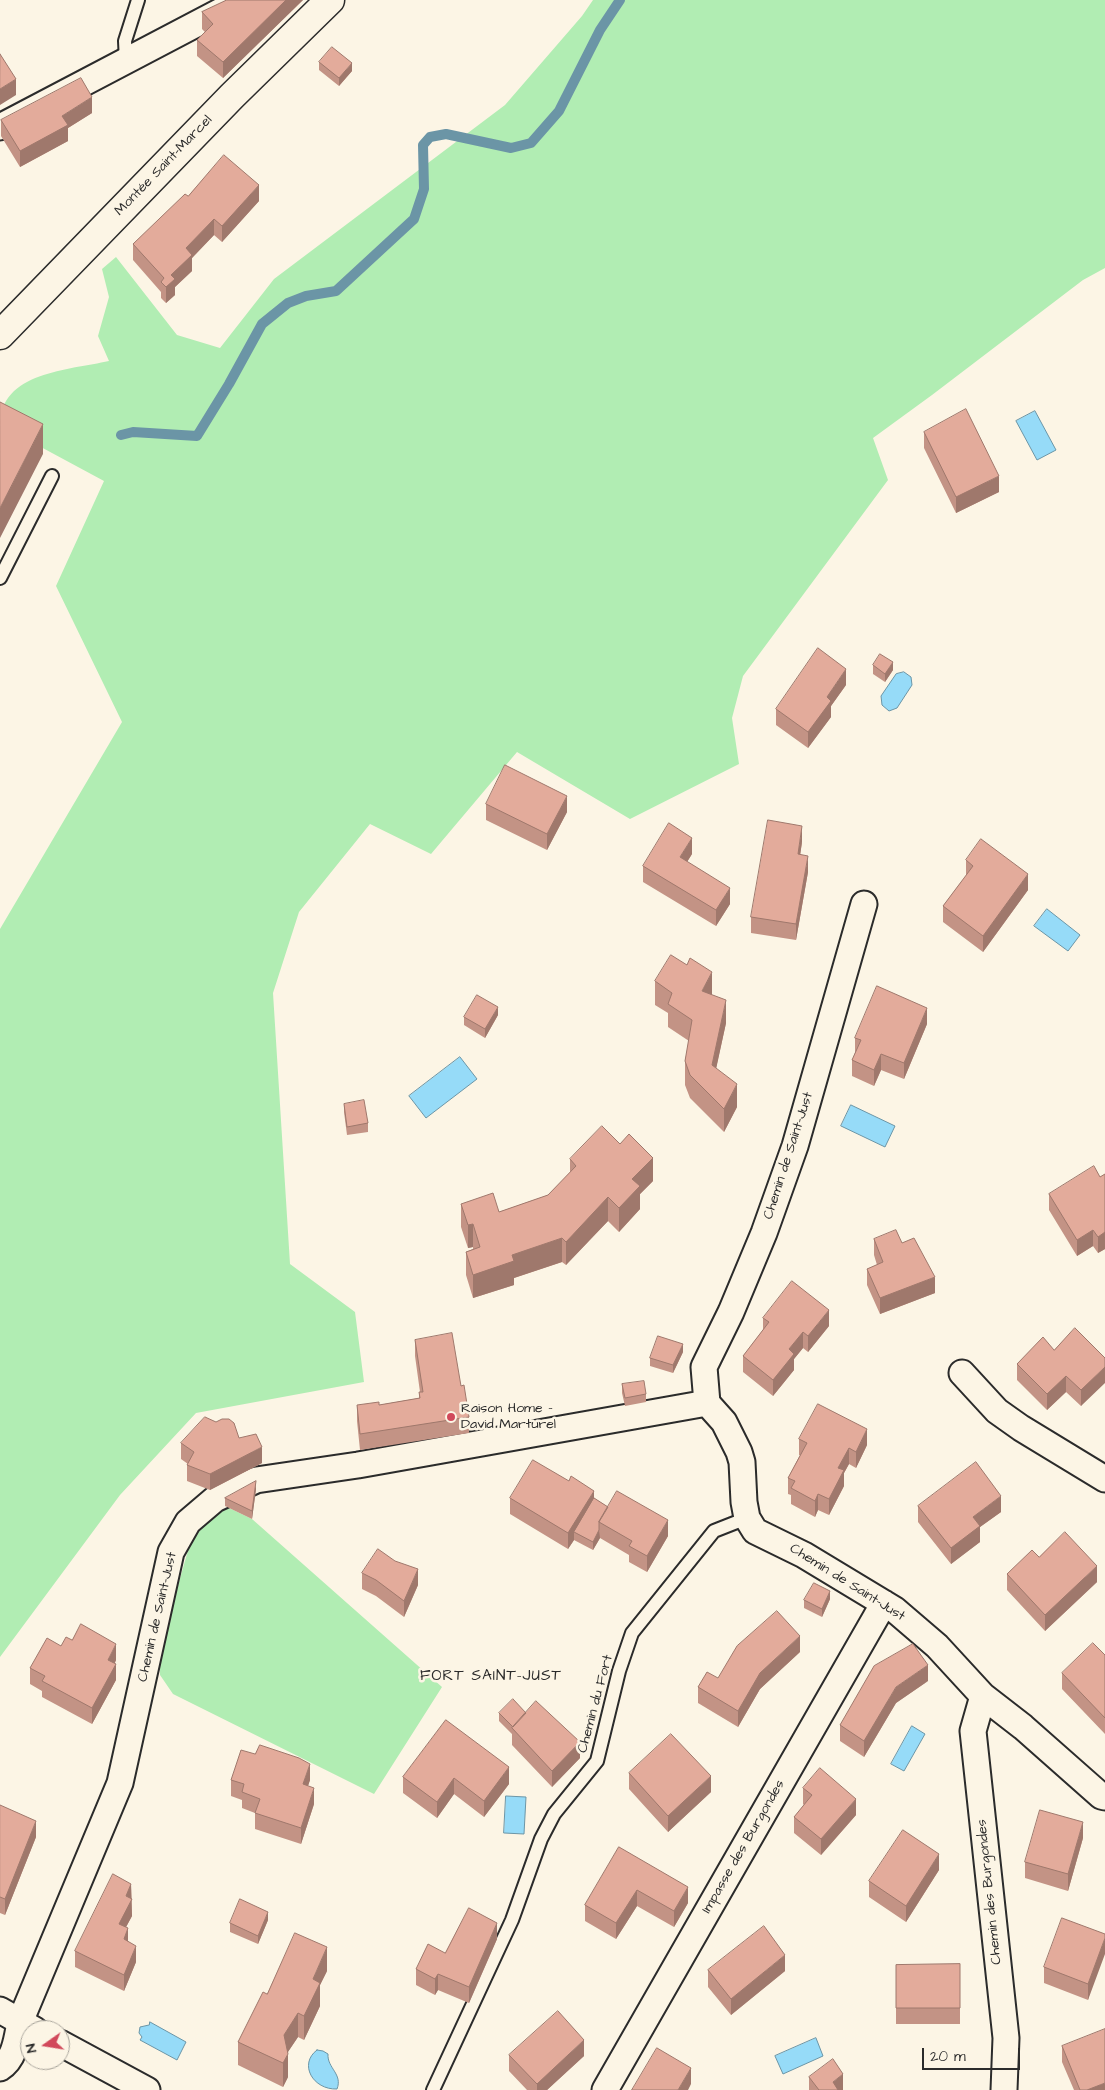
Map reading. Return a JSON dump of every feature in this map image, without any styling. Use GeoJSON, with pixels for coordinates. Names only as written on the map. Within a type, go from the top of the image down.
{"type":"FeatureCollection","features":[{"type":"Feature","properties":{"kind":"main road","name":"Montée Saint-Marcel"},"geometry":{"type":"LineString","coordinates":[[0,335],[232,96],[330,0]]}},
{"type":"Feature","properties":{"kind":"street"},"geometry":{"type":"LineString","coordinates":[[0,127],[242,0]]}},
{"type":"Feature","properties":{"kind":"street","name":"Chemin de Saint-Just"},"geometry":{"type":"LineString","coordinates":[[0,2068],[6,2065],[15,2046],[18,2021],[120,1783],[171,1552],[188,1522],[215,1499],[256,1480],[358,1465],[707,1403],[704,1367],[731,1312],[764,1234],[795,1146],[864,904]]}},
{"type":"Feature","properties":{"kind":"street"},"geometry":{"type":"LineString","coordinates":[[962,1373],[997,1411],[1013,1423],[1105,1479]]}},
{"type":"Feature","properties":{"kind":"street"},"geometry":{"type":"LineString","coordinates":[[707,1403],[724,1422],[739,1452],[742,1462],[744,1502],[747,1518]]}},
{"type":"Feature","properties":{"kind":"street","name":"Chemin de Saint-Just"},"geometry":{"type":"LineString","coordinates":[[747,1518],[755,1531],[804,1555],[895,1610],[937,1646],[983,1696],[1023,1727],[1101,1796],[1105,1797]]}},
{"type":"Feature","properties":{"kind":"street","name":"Impasse des Burgondes"},"geometry":{"type":"LineString","coordinates":[[605,2090],[884,1603]]}},
{"type":"Feature","properties":{"kind":"street","name":"Chemin des Burgondes"},"geometry":{"type":"LineString","coordinates":[[983,1696],[972,1731],[1006,2038],[1004,2090]]}},
{"type":"Feature","properties":{"kind":"street"},"geometry":{"type":"LineString","coordinates":[[70,2048],[147,2090]]}},
{"type":"Feature","properties":{"kind":"lane"},"geometry":{"type":"LineString","coordinates":[[126,61],[125,41],[138,0]]}},
{"type":"Feature","properties":{"kind":"lane"},"geometry":{"type":"LineString","coordinates":[[0,578],[52,476]]}},
{"type":"Feature","properties":{"kind":"lane","name":"Chemin du Fort"},"geometry":{"type":"LineString","coordinates":[[433,2090],[512,1920],[541,1839],[554,1814],[597,1761],[619,1672],[632,1633],[714,1531],[747,1518]]}},
{"type":"Feature","properties":{"kind":"green space"},"geometry":{"type":"Polygon","coordinates":[[[593,0],[1105,0],[1105,268],[1083,280],[873,438],[888,480],[743,676],[732,718],[739,764],[630,819],[517,752],[431,854],[370,824],[299,912],[273,993],[290,1264],[355,1312],[364,1382],[196,1413],[120,1495],[0,1657],[0,929],[122,722],[56,586],[104,481],[0,425],[3,407],[11,394],[24,384],[40,377],[57,371],[109,361],[98,336],[109,297],[102,269],[116,257],[177,335],[220,348],[274,279],[505,105],[582,16],[593,0]]]}},
{"type":"Feature","properties":{"kind":"green space"},"geometry":{"type":"Polygon","coordinates":[[[225,1506],[252,1519],[442,1687],[374,1794],[173,1694],[160,1675],[160,1648],[191,1540],[208,1518],[225,1506]]]}},
{"type":"Feature","properties":{"kind":"water"},"geometry":{"type":"Polygon","coordinates":[[[1035,411],[1056,450],[1037,460],[1016,421],[1035,411]]]}},
{"type":"Feature","properties":{"kind":"water"},"geometry":{"type":"Polygon","coordinates":[[[904,672],[911,677],[912,685],[897,708],[889,711],[882,705],[881,696],[896,674],[904,672]]]}},
{"type":"Feature","properties":{"kind":"water"},"geometry":{"type":"Polygon","coordinates":[[[1047,909],[1080,935],[1068,951],[1034,926],[1047,909]]]}},
{"type":"Feature","properties":{"kind":"water"},"geometry":{"type":"Polygon","coordinates":[[[460,1057],[477,1079],[426,1118],[409,1096],[460,1057]]]}},
{"type":"Feature","properties":{"kind":"water"},"geometry":{"type":"Polygon","coordinates":[[[851,1105],[895,1126],[885,1147],[841,1126],[851,1105]]]}},
{"type":"Feature","properties":{"kind":"water"},"geometry":{"type":"Polygon","coordinates":[[[912,1726],[925,1734],[904,1771],[891,1764],[912,1726]]]}},
{"type":"Feature","properties":{"kind":"water"},"geometry":{"type":"Polygon","coordinates":[[[506,1796],[526,1797],[524,1834],[504,1833],[506,1796]]]}},
{"type":"Feature","properties":{"kind":"water"},"geometry":{"type":"Polygon","coordinates":[[[150,2022],[186,2042],[177,2060],[140,2040],[142,2037],[139,2033],[140,2027],[149,2025],[150,2022]]]}},
{"type":"Feature","properties":{"kind":"water"},"geometry":{"type":"Polygon","coordinates":[[[816,2038],[823,2056],[783,2074],[775,2056],[816,2038]]]}},
{"type":"Feature","properties":{"kind":"water"},"geometry":{"type":"Polygon","coordinates":[[[317,2050],[328,2054],[328,2059],[337,2075],[337,2089],[321,2085],[311,2075],[309,2062],[311,2056],[317,2050]]]}},
{"type":"Feature","properties":{"kind":"building"},"geometry":{"type":"Polygon","coordinates":[[[227,0],[286,0],[223,62],[197,40],[213,24],[202,12],[227,0]]]}},
{"type":"Feature","properties":{"kind":"building"},"geometry":{"type":"Polygon","coordinates":[[[332,47],[352,63],[339,78],[319,62],[332,47]]]}},
{"type":"Feature","properties":{"kind":"building"},"geometry":{"type":"Polygon","coordinates":[[[0,54],[16,79],[0,89],[0,54]]]}},
{"type":"Feature","properties":{"kind":"building"},"geometry":{"type":"Polygon","coordinates":[[[81,78],[92,97],[62,116],[68,125],[20,151],[1,120],[81,78]]]}},
{"type":"Feature","properties":{"kind":"building"},"geometry":{"type":"Polygon","coordinates":[[[224,155],[259,185],[222,226],[214,219],[186,248],[192,255],[171,275],[175,279],[166,287],[161,282],[164,278],[133,244],[185,194],[188,196],[224,155]]]}},
{"type":"Feature","properties":{"kind":"building"},"geometry":{"type":"Polygon","coordinates":[[[0,402],[43,424],[0,508],[0,402]]]}},
{"type":"Feature","properties":{"kind":"building"},"geometry":{"type":"Polygon","coordinates":[[[966,409],[999,476],[956,497],[924,432],[966,409]]]}},
{"type":"Feature","properties":{"kind":"building"},"geometry":{"type":"Polygon","coordinates":[[[818,648],[846,669],[827,697],[831,701],[808,732],[776,709],[818,648]]]}},
{"type":"Feature","properties":{"kind":"building"},"geometry":{"type":"Polygon","coordinates":[[[880,654],[893,662],[885,674],[873,665],[880,654]]]}},
{"type":"Feature","properties":{"kind":"building"},"geometry":{"type":"Polygon","coordinates":[[[505,765],[567,796],[547,834],[486,804],[505,765]]]}},
{"type":"Feature","properties":{"kind":"building"},"geometry":{"type":"Polygon","coordinates":[[[768,820],[802,826],[798,854],[808,856],[796,924],[751,917],[768,820]]]}},
{"type":"Feature","properties":{"kind":"building"},"geometry":{"type":"Polygon","coordinates":[[[669,823],[692,838],[680,857],[730,888],[716,910],[643,866],[669,823]]]}},
{"type":"Feature","properties":{"kind":"building"},"geometry":{"type":"Polygon","coordinates":[[[981,839],[1028,874],[983,936],[943,906],[973,866],[966,860],[981,839]]]}},
{"type":"Feature","properties":{"kind":"building"},"geometry":{"type":"Polygon","coordinates":[[[671,955],[687,965],[690,958],[712,972],[702,991],[726,1000],[712,1065],[737,1084],[724,1109],[690,1075],[685,1061],[692,1020],[668,1004],[672,993],[655,981],[671,955]]]}},
{"type":"Feature","properties":{"kind":"building"},"geometry":{"type":"Polygon","coordinates":[[[877,986],[927,1008],[904,1063],[881,1054],[874,1070],[852,1060],[861,1040],[855,1038],[877,986]]]}},
{"type":"Feature","properties":{"kind":"building"},"geometry":{"type":"Polygon","coordinates":[[[477,995],[498,1007],[485,1029],[464,1017],[477,995]]]}},
{"type":"Feature","properties":{"kind":"building"},"geometry":{"type":"Polygon","coordinates":[[[364,1100],[368,1123],[347,1127],[344,1104],[364,1100]]]}},
{"type":"Feature","properties":{"kind":"building"},"geometry":{"type":"Polygon","coordinates":[[[602,1126],[620,1144],[629,1134],[653,1158],[632,1179],[640,1186],[619,1208],[608,1197],[566,1242],[562,1238],[512,1255],[514,1261],[473,1275],[466,1252],[480,1247],[473,1224],[468,1225],[461,1204],[493,1193],[499,1212],[548,1195],[576,1166],[570,1159],[602,1126]]]}},
{"type":"Feature","properties":{"kind":"building"},"geometry":{"type":"Polygon","coordinates":[[[1094,1166],[1100,1177],[1105,1174],[1105,1232],[1098,1237],[1093,1230],[1077,1240],[1049,1194],[1094,1166]]]}},
{"type":"Feature","properties":{"kind":"building"},"geometry":{"type":"Polygon","coordinates":[[[896,1230],[902,1243],[914,1238],[935,1277],[880,1298],[867,1269],[883,1262],[874,1239],[896,1230]]]}},
{"type":"Feature","properties":{"kind":"building"},"geometry":{"type":"Polygon","coordinates":[[[792,1281],[829,1310],[808,1336],[803,1332],[789,1349],[794,1354],[773,1380],[743,1356],[769,1322],[763,1318],[792,1281]]]}},
{"type":"Feature","properties":{"kind":"building"},"geometry":{"type":"Polygon","coordinates":[[[1075,1328],[1105,1358],[1105,1367],[1081,1390],[1066,1376],[1047,1394],[1017,1364],[1043,1337],[1054,1350],[1075,1328]]]}},
{"type":"Feature","properties":{"kind":"building"},"geometry":{"type":"Polygon","coordinates":[[[452,1333],[461,1386],[464,1385],[469,1417],[360,1434],[357,1405],[379,1402],[379,1405],[420,1398],[419,1392],[423,1392],[415,1340],[452,1333]]]}},
{"type":"Feature","properties":{"kind":"building"},"geometry":{"type":"Polygon","coordinates":[[[658,1336],[683,1344],[673,1365],[650,1358],[658,1336]]]}},
{"type":"Feature","properties":{"kind":"building"},"geometry":{"type":"Polygon","coordinates":[[[644,1381],[646,1394],[625,1398],[622,1384],[644,1381]]]}},
{"type":"Feature","properties":{"kind":"building"},"geometry":{"type":"Polygon","coordinates":[[[818,1404],[867,1429],[856,1452],[849,1448],[838,1468],[844,1470],[829,1499],[818,1494],[815,1501],[791,1488],[795,1481],[788,1478],[807,1443],[799,1439],[818,1404]]]}},
{"type":"Feature","properties":{"kind":"building"},"geometry":{"type":"Polygon","coordinates":[[[205,1417],[216,1422],[222,1419],[229,1419],[234,1423],[239,1438],[256,1434],[262,1447],[210,1474],[187,1465],[194,1452],[181,1443],[205,1417]]]}},
{"type":"Feature","properties":{"kind":"building"},"geometry":{"type":"Polygon","coordinates":[[[533,1460],[569,1481],[571,1476],[594,1491],[568,1533],[510,1498],[533,1460]]]}},
{"type":"Feature","properties":{"kind":"building"},"geometry":{"type":"Polygon","coordinates":[[[976,1462],[1001,1496],[973,1517],[980,1526],[951,1548],[918,1506],[976,1462]]]}},
{"type":"Feature","properties":{"kind":"building"},"geometry":{"type":"Polygon","coordinates":[[[256,1481],[252,1511],[225,1498],[256,1481]]]}},
{"type":"Feature","properties":{"kind":"building"},"geometry":{"type":"Polygon","coordinates":[[[617,1491],[668,1520],[647,1556],[629,1546],[632,1541],[599,1522],[617,1491]]]}},
{"type":"Feature","properties":{"kind":"building"},"geometry":{"type":"Polygon","coordinates":[[[594,1498],[608,1507],[599,1522],[599,1530],[593,1542],[574,1532],[594,1498]]]}},
{"type":"Feature","properties":{"kind":"building"},"geometry":{"type":"Polygon","coordinates":[[[1065,1532],[1097,1566],[1045,1615],[1007,1574],[1032,1550],[1039,1557],[1065,1532]]]}},
{"type":"Feature","properties":{"kind":"building"},"geometry":{"type":"Polygon","coordinates":[[[378,1549],[395,1561],[418,1569],[404,1601],[376,1580],[362,1573],[378,1549]]]}},
{"type":"Feature","properties":{"kind":"building"},"geometry":{"type":"Polygon","coordinates":[[[814,1583],[830,1591],[822,1609],[804,1600],[814,1583]]]}},
{"type":"Feature","properties":{"kind":"building"},"geometry":{"type":"Polygon","coordinates":[[[777,1611],[800,1636],[760,1673],[738,1711],[698,1687],[707,1672],[718,1678],[737,1646],[777,1611]]]}},
{"type":"Feature","properties":{"kind":"building"},"geometry":{"type":"Polygon","coordinates":[[[81,1624],[116,1644],[108,1660],[116,1664],[92,1708],[42,1681],[45,1676],[30,1668],[47,1638],[61,1646],[66,1637],[72,1640],[81,1624]]]}},
{"type":"Feature","properties":{"kind":"building"},"geometry":{"type":"Polygon","coordinates":[[[1093,1643],[1105,1655],[1105,1718],[1062,1673],[1093,1643]]]}},
{"type":"Feature","properties":{"kind":"building"},"geometry":{"type":"Polygon","coordinates":[[[913,1644],[928,1665],[896,1687],[864,1741],[840,1725],[874,1666],[913,1644]]]}},
{"type":"Feature","properties":{"kind":"building"},"geometry":{"type":"Polygon","coordinates":[[[513,1699],[526,1713],[513,1727],[499,1713],[513,1699]]]}},
{"type":"Feature","properties":{"kind":"building"},"geometry":{"type":"Polygon","coordinates":[[[536,1701],[580,1742],[552,1771],[512,1728],[536,1701]]]}},
{"type":"Feature","properties":{"kind":"building"},"geometry":{"type":"Polygon","coordinates":[[[446,1720],[509,1767],[484,1801],[454,1778],[437,1802],[403,1777],[446,1720]]]}},
{"type":"Feature","properties":{"kind":"building"},"geometry":{"type":"Polygon","coordinates":[[[671,1734],[711,1776],[668,1816],[629,1773],[671,1734]]]}},
{"type":"Feature","properties":{"kind":"building"},"geometry":{"type":"Polygon","coordinates":[[[260,1745],[299,1758],[310,1764],[303,1784],[314,1788],[301,1828],[255,1813],[260,1799],[242,1792],[244,1784],[231,1780],[241,1750],[255,1754],[260,1745]]]}},
{"type":"Feature","properties":{"kind":"building"},"geometry":{"type":"Polygon","coordinates":[[[820,1768],[856,1799],[821,1839],[794,1817],[812,1795],[803,1788],[820,1768]]]}},
{"type":"Feature","properties":{"kind":"building"},"geometry":{"type":"Polygon","coordinates":[[[0,1805],[36,1821],[5,1899],[0,1897],[0,1805]]]}},
{"type":"Feature","properties":{"kind":"building"},"geometry":{"type":"Polygon","coordinates":[[[1040,1810],[1083,1822],[1068,1874],[1025,1862],[1040,1810]]]}},
{"type":"Feature","properties":{"kind":"building"},"geometry":{"type":"Polygon","coordinates":[[[903,1830],[939,1854],[906,1906],[869,1881],[903,1830]]]}},
{"type":"Feature","properties":{"kind":"building"},"geometry":{"type":"Polygon","coordinates":[[[619,1847],[688,1887],[674,1911],[637,1890],[616,1923],[585,1905],[619,1847]]]}},
{"type":"Feature","properties":{"kind":"building"},"geometry":{"type":"Polygon","coordinates":[[[113,1874],[131,1884],[126,1896],[132,1899],[119,1924],[128,1928],[124,1939],[136,1946],[124,1975],[75,1951],[113,1874]]]}},
{"type":"Feature","properties":{"kind":"building"},"geometry":{"type":"Polygon","coordinates":[[[240,1899],[268,1912],[258,1936],[230,1923],[240,1899]]]}},
{"type":"Feature","properties":{"kind":"building"},"geometry":{"type":"Polygon","coordinates":[[[469,1908],[497,1923],[469,1987],[438,1974],[435,1979],[416,1969],[428,1944],[445,1953],[469,1908]]]}},
{"type":"Feature","properties":{"kind":"building"},"geometry":{"type":"Polygon","coordinates":[[[1062,1918],[1105,1934],[1088,1984],[1044,1967],[1062,1918]]]}},
{"type":"Feature","properties":{"kind":"building"},"geometry":{"type":"Polygon","coordinates":[[[764,1926],[785,1955],[731,1999],[708,1970],[764,1926]]]}},
{"type":"Feature","properties":{"kind":"building"},"geometry":{"type":"Polygon","coordinates":[[[295,1933],[327,1947],[313,1979],[320,1983],[304,2016],[298,2013],[284,2035],[288,2054],[283,2063],[238,2042],[263,1992],[267,1994],[295,1933]]]}},
{"type":"Feature","properties":{"kind":"building"},"geometry":{"type":"Polygon","coordinates":[[[960,1964],[960,2008],[896,2008],[896,1965],[960,1964]]]}},
{"type":"Feature","properties":{"kind":"building"},"geometry":{"type":"Polygon","coordinates":[[[558,2011],[584,2040],[537,2084],[509,2055],[558,2011]]]}},
{"type":"Feature","properties":{"kind":"building"},"geometry":{"type":"Polygon","coordinates":[[[1105,2029],[1105,2083],[1087,2090],[1080,2090],[1062,2046],[1105,2029]]]}},
{"type":"Feature","properties":{"kind":"building"},"geometry":{"type":"Polygon","coordinates":[[[657,2048],[691,2068],[678,2090],[632,2090],[657,2048]]]}},
{"type":"Feature","properties":{"kind":"building"},"geometry":{"type":"Polygon","coordinates":[[[833,2059],[843,2074],[833,2082],[838,2090],[819,2090],[809,2077],[833,2059]]]}},
{"type":"Feature","properties":{"kind":"waterway"},"geometry":{"type":"LineString","coordinates":[[121,435],[133,432],[197,436],[229,384],[262,324],[288,303],[306,296],[336,291],[414,219],[424,189],[423,145],[430,137],[446,134],[511,148],[531,143],[559,111],[600,30],[620,0]]}},
{"type":"Feature","properties":{"kind":"place","name":"Raison Home - David Marturel"},"geometry":{"type":"Point","coordinates":[451,1417]}},
{"type":"Feature","properties":{"kind":"district","name":"FORT SAINT-JUST"},"geometry":{"type":"Point","coordinates":[491,1677]}}]}
